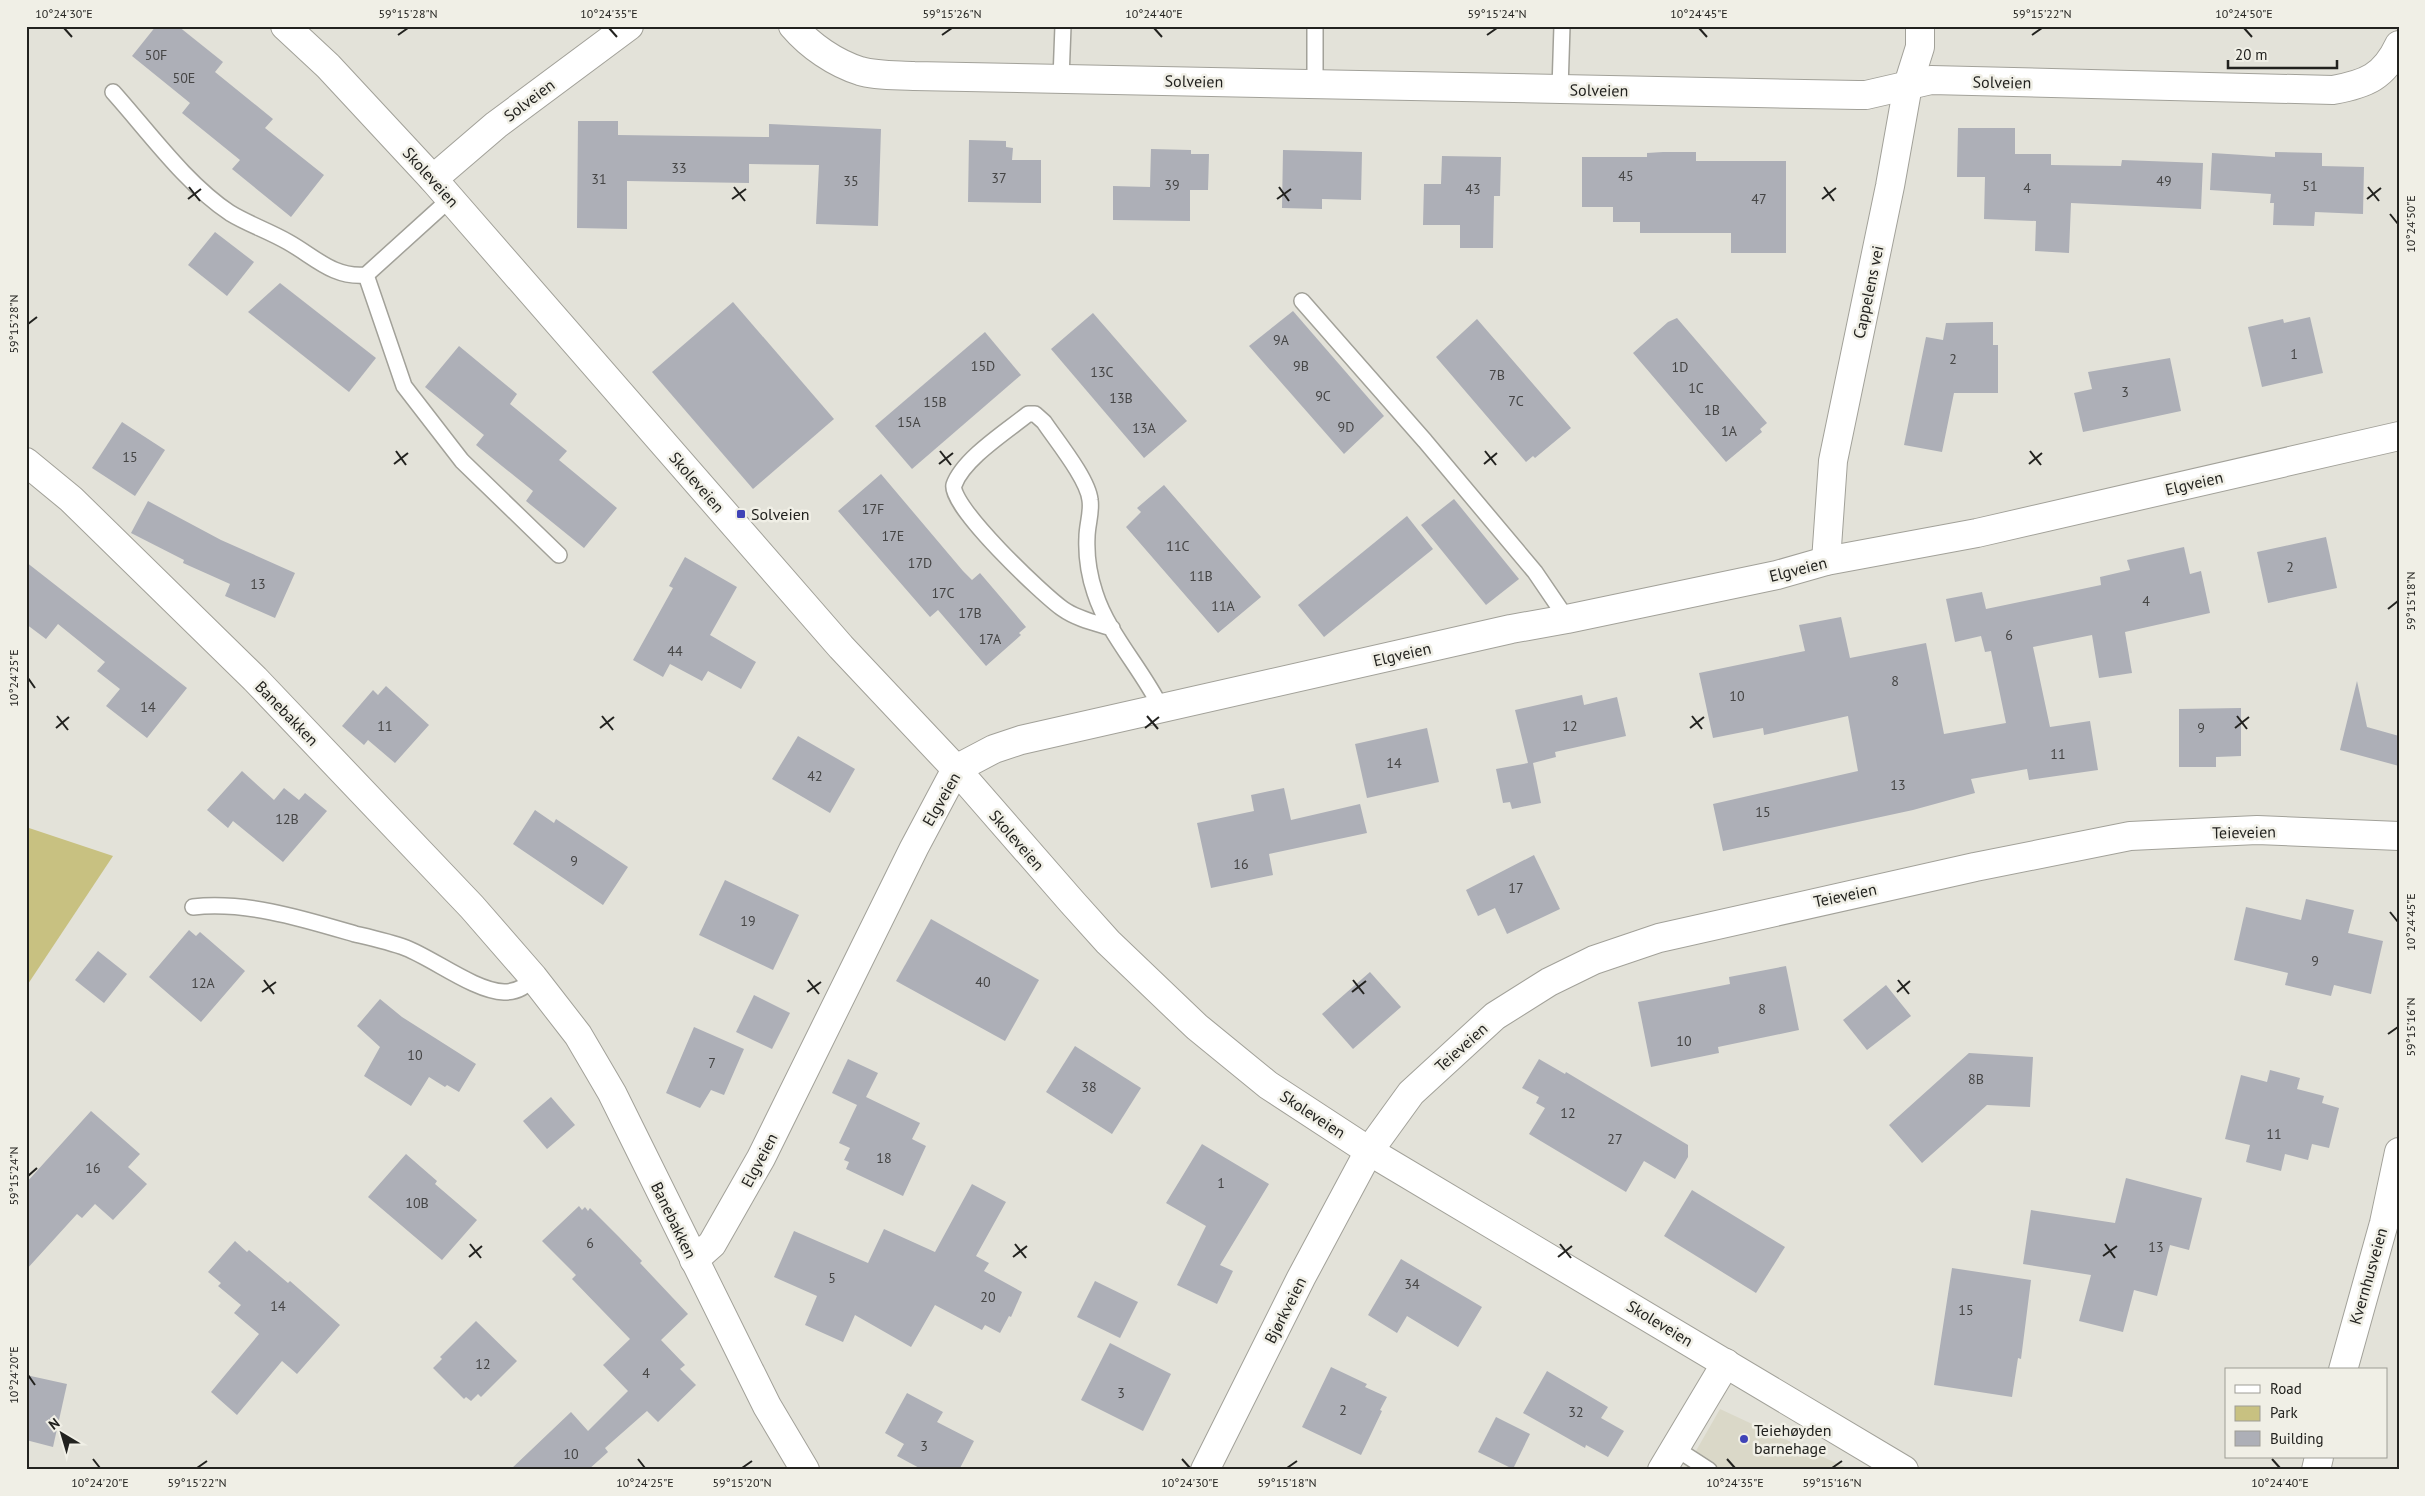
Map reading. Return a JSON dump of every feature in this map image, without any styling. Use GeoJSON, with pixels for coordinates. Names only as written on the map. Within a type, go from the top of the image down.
{"type":"FeatureCollection","features":[{"type":"Feature","properties":{"kind":"street","name":"Skoleveien"},"geometry":{"type":"LineString","coordinates":[[285,26],[328,66],[442,189],[841,647],[956,769],[1108,942],[1197,1027],[1268,1085],[1369,1152],[1904,1470]]}},
{"type":"Feature","properties":{"kind":"street","name":"Solveien"},"geometry":{"type":"LineString","coordinates":[[442,189],[496,125],[629,26]]}},
{"type":"Feature","properties":{"kind":"street","name":"Solveien"},"geometry":{"type":"LineString","coordinates":[[793,26],[802,36],[833,59],[860,71],[914,76],[1866,95],[1931,80],[2333,90],[2360,85],[2377,75],[2393,56],[2399,45]]}},
{"type":"Feature","properties":{"kind":"street","name":"Cappelens vei"},"geometry":{"type":"LineString","coordinates":[[1826,561],[1833,461],[1890,186],[1908,85],[1920,47],[1920,26]]}},
{"type":"Feature","properties":{"kind":"street","name":"Elgveien"},"geometry":{"type":"LineString","coordinates":[[694,1260],[712,1244],[761,1158],[914,848],[956,769],[994,748],[1021,740],[1510,629],[1777,575],[1826,561],[1976,533],[2399,436]]}},
{"type":"Feature","properties":{"kind":"street","name":"Banebakken"},"geometry":{"type":"LineString","coordinates":[[26,462],[71,499],[255,678],[472,907],[533,978],[578,1035],[612,1093],[767,1406],[805,1470]]}},
{"type":"Feature","properties":{"kind":"street","name":"Teieveien"},"geometry":{"type":"LineString","coordinates":[[1369,1152],[1411,1093],[1495,1016],[1558,977],[1594,960],[1659,938],[1975,867],[2130,836],[2257,830],[2399,836]]}},
{"type":"Feature","properties":{"kind":"street","name":"Bjørkveien"},"geometry":{"type":"LineString","coordinates":[[1205,1470],[1306,1269],[1369,1152]]}},
{"type":"Feature","properties":{"kind":"street","name":"Kvernhusveien"},"geometry":{"type":"LineString","coordinates":[[2344,1368],[2391,1226],[2399,1152]]}},
{"type":"Feature","properties":{"kind":"street"},"geometry":{"type":"LineString","coordinates":[[1669,1459],[1726,1363]]}},
{"type":"Feature","properties":{"kind":"lane"},"geometry":{"type":"LineString","coordinates":[[1061,79],[1063,26]]}},
{"type":"Feature","properties":{"kind":"lane"},"geometry":{"type":"LineString","coordinates":[[1315,26],[1315,83]]}},
{"type":"Feature","properties":{"kind":"lane"},"geometry":{"type":"LineString","coordinates":[[1560,89],[1562,26]]}},
{"type":"Feature","properties":{"kind":"lane"},"geometry":{"type":"LineString","coordinates":[[114,92],[183,170],[230,213],[288,242],[336,272],[350,276],[366,275],[442,189]]}},
{"type":"Feature","properties":{"kind":"lane"},"geometry":{"type":"LineString","coordinates":[[366,275],[404,386],[462,461],[559,555]]}},
{"type":"Feature","properties":{"kind":"lane"},"geometry":{"type":"LineString","coordinates":[[1302,301],[1425,441],[1535,572],[1567,619]]}},
{"type":"Feature","properties":{"kind":"lane"},"geometry":{"type":"LineString","coordinates":[[1112,628],[1084,619],[1063,609],[981,530],[962,508],[953,493],[954,485],[963,470],[981,452],[1028,414],[1035,414],[1044,422],[1087,487],[1090,500],[1087,538],[1089,574],[1095,596],[1112,628],[1150,686],[1161,708]]}},
{"type":"Feature","properties":{"kind":"lane"},"geometry":{"type":"LineString","coordinates":[[194,907],[213,905],[255,910],[326,926],[406,948],[484,988],[504,992],[526,987],[533,978]]}},
{"type":"Feature","properties":{"kind":"lane"},"geometry":{"type":"LineString","coordinates":[[1669,1459],[1709,1470]]}},
{"type":"Feature","properties":{"kind":"shaded area","name":"Teiehøyden barnehage"},"geometry":{"type":"Polygon","coordinates":[[[1720,1409],[1851,1470],[1685,1470],[1720,1409]]]}},
{"type":"Feature","properties":{"kind":"green space"},"geometry":{"type":"Polygon","coordinates":[[[26,827],[113,856],[26,987],[26,827]]]}},
{"type":"Feature","properties":{"kind":"building"},"geometry":{"type":"Polygon","coordinates":[[[156,26],[178,26],[223,62],[215,72],[273,119],[265,128],[324,175],[291,217],[232,169],[240,160],[182,113],[190,103],[132,56],[156,26]]]}},
{"type":"Feature","properties":{"kind":"building"},"geometry":{"type":"Polygon","coordinates":[[[578,121],[618,121],[618,135],[769,137],[769,124],[881,129],[878,226],[816,224],[819,165],[749,164],[749,183],[627,181],[627,229],[577,228],[578,121]]]}},
{"type":"Feature","properties":{"kind":"building"},"geometry":{"type":"Polygon","coordinates":[[[1958,128],[2015,128],[2015,154],[2051,154],[2051,165],[2121,166],[2122,160],[2203,163],[2201,209],[2071,203],[2069,253],[2035,251],[2036,221],[1984,219],[1985,177],[1957,177],[1958,128]]]}},
{"type":"Feature","properties":{"kind":"building"},"geometry":{"type":"Polygon","coordinates":[[[969,140],[1006,141],[1006,147],[1013,148],[1012,160],[1041,160],[1041,203],[968,202],[969,140]]]}},
{"type":"Feature","properties":{"kind":"building"},"geometry":{"type":"Polygon","coordinates":[[[1151,149],[1191,150],[1191,154],[1209,154],[1208,190],[1190,190],[1190,221],[1113,220],[1113,186],[1150,187],[1151,149]]]}},
{"type":"Feature","properties":{"kind":"building"},"geometry":{"type":"Polygon","coordinates":[[[1283,150],[1362,152],[1361,200],[1322,199],[1322,209],[1282,208],[1283,150]]]}},
{"type":"Feature","properties":{"kind":"building"},"geometry":{"type":"Polygon","coordinates":[[[1696,152],[1696,161],[1786,161],[1786,253],[1731,253],[1731,233],[1640,233],[1640,222],[1613,222],[1613,207],[1582,207],[1582,157],[1647,157],[1647,153],[1696,152]]]}},
{"type":"Feature","properties":{"kind":"building"},"geometry":{"type":"Polygon","coordinates":[[[2275,152],[2322,153],[2322,166],[2364,167],[2363,214],[2315,212],[2314,226],[2273,225],[2274,203],[2270,203],[2271,194],[2210,190],[2212,153],[2275,157],[2275,152]]]}},
{"type":"Feature","properties":{"kind":"building"},"geometry":{"type":"Polygon","coordinates":[[[1442,156],[1501,157],[1500,196],[1494,196],[1493,248],[1460,248],[1460,225],[1423,225],[1424,184],[1441,184],[1442,156]]]}},
{"type":"Feature","properties":{"kind":"building"},"geometry":{"type":"Polygon","coordinates":[[[215,232],[254,262],[227,296],[188,265],[215,232]]]}},
{"type":"Feature","properties":{"kind":"building"},"geometry":{"type":"Polygon","coordinates":[[[280,283],[376,358],[349,392],[248,312],[280,283]]]}},
{"type":"Feature","properties":{"kind":"building"},"geometry":{"type":"Polygon","coordinates":[[[733,302],[834,419],[753,489],[652,372],[733,302]]]}},
{"type":"Feature","properties":{"kind":"building"},"geometry":{"type":"Polygon","coordinates":[[[1293,311],[1384,416],[1344,454],[1249,346],[1293,311]]]}},
{"type":"Feature","properties":{"kind":"building"},"geometry":{"type":"Polygon","coordinates":[[[1093,313],[1187,421],[1144,458],[1051,349],[1093,313]]]}},
{"type":"Feature","properties":{"kind":"building"},"geometry":{"type":"Polygon","coordinates":[[[2310,317],[2323,373],[2262,387],[2248,327],[2283,319],[2284,323],[2310,317]]]}},
{"type":"Feature","properties":{"kind":"building"},"geometry":{"type":"Polygon","coordinates":[[[1677,318],[1767,423],[1760,429],[1762,432],[1726,462],[1633,353],[1668,322],[1677,318]]]}},
{"type":"Feature","properties":{"kind":"building"},"geometry":{"type":"Polygon","coordinates":[[[1477,319],[1571,428],[1535,458],[1533,456],[1526,462],[1436,357],[1477,319]]]}},
{"type":"Feature","properties":{"kind":"building"},"geometry":{"type":"Polygon","coordinates":[[[1993,322],[1993,345],[1998,345],[1998,393],[1954,393],[1942,452],[1904,445],[1926,337],[1943,340],[1946,323],[1993,322]]]}},
{"type":"Feature","properties":{"kind":"building"},"geometry":{"type":"Polygon","coordinates":[[[985,332],[1021,375],[912,469],[875,426],[985,332]]]}},
{"type":"Feature","properties":{"kind":"building"},"geometry":{"type":"Polygon","coordinates":[[[459,346],[517,394],[510,404],[567,451],[559,460],[617,508],[584,548],[526,501],[533,491],[476,445],[484,435],[425,387],[459,346]]]}},
{"type":"Feature","properties":{"kind":"building"},"geometry":{"type":"Polygon","coordinates":[[[2170,358],[2181,411],[2083,432],[2074,393],[2092,389],[2088,372],[2170,358]]]}},
{"type":"Feature","properties":{"kind":"building"},"geometry":{"type":"Polygon","coordinates":[[[122,422],[165,450],[135,496],[92,468],[122,422]]]}},
{"type":"Feature","properties":{"kind":"building"},"geometry":{"type":"Polygon","coordinates":[[[881,474],[963,571],[972,580],[980,573],[1026,627],[1019,633],[1021,635],[986,666],[938,610],[930,617],[838,511],[881,474]]]}},
{"type":"Feature","properties":{"kind":"building"},"geometry":{"type":"Polygon","coordinates":[[[1164,485],[1261,597],[1218,633],[1126,527],[1141,512],[1137,508],[1164,485]]]}},
{"type":"Feature","properties":{"kind":"building"},"geometry":{"type":"Polygon","coordinates":[[[1454,499],[1519,579],[1486,605],[1421,525],[1454,499]]]}},
{"type":"Feature","properties":{"kind":"building"},"geometry":{"type":"Polygon","coordinates":[[[148,501],[221,540],[295,573],[275,618],[225,596],[230,584],[183,563],[184,560],[131,533],[148,501]]]}},
{"type":"Feature","properties":{"kind":"building"},"geometry":{"type":"Polygon","coordinates":[[[1407,516],[1433,549],[1324,637],[1298,605],[1407,516]]]}},
{"type":"Feature","properties":{"kind":"building"},"geometry":{"type":"Polygon","coordinates":[[[2326,537],[2337,588],[2268,603],[2257,552],[2326,537]]]}},
{"type":"Feature","properties":{"kind":"building"},"geometry":{"type":"Polygon","coordinates":[[[2184,547],[2190,574],[2201,571],[2210,613],[2125,632],[2132,673],[2099,678],[2092,635],[2033,647],[2050,727],[2090,721],[2098,770],[2029,780],[2027,769],[1971,779],[1975,793],[1913,810],[1723,851],[1713,804],[1858,771],[1848,716],[1764,735],[1763,728],[1713,738],[1699,673],[1805,651],[1799,625],[1841,617],[1850,658],[1926,643],[1944,734],[2006,723],[1991,651],[1985,652],[1981,636],[1955,642],[1946,599],[1982,592],[1986,609],[2101,585],[2100,577],[2130,570],[2127,560],[2184,547]]]}},
{"type":"Feature","properties":{"kind":"building"},"geometry":{"type":"Polygon","coordinates":[[[685,557],[737,587],[710,635],[756,662],[741,689],[708,671],[702,681],[670,664],[663,677],[633,660],[673,588],[669,586],[685,557]]]}},
{"type":"Feature","properties":{"kind":"building"},"geometry":{"type":"Polygon","coordinates":[[[26,562],[187,688],[147,738],[106,706],[120,689],[97,671],[105,662],[58,624],[46,639],[26,624],[26,562]]]}},
{"type":"Feature","properties":{"kind":"building"},"geometry":{"type":"Polygon","coordinates":[[[2357,681],[2367,727],[2399,736],[2399,766],[2340,750],[2357,681]]]}},
{"type":"Feature","properties":{"kind":"building"},"geometry":{"type":"Polygon","coordinates":[[[386,686],[429,725],[395,763],[368,740],[364,745],[342,726],[373,690],[378,695],[386,686]]]}},
{"type":"Feature","properties":{"kind":"building"},"geometry":{"type":"Polygon","coordinates":[[[1582,695],[1584,705],[1617,697],[1626,736],[1555,752],[1556,757],[1533,763],[1541,803],[1512,809],[1510,802],[1503,803],[1496,769],[1528,763],[1515,710],[1582,695]]]}},
{"type":"Feature","properties":{"kind":"building"},"geometry":{"type":"Polygon","coordinates":[[[2241,708],[2241,756],[2216,757],[2216,767],[2179,767],[2179,709],[2241,708]]]}},
{"type":"Feature","properties":{"kind":"building"},"geometry":{"type":"Polygon","coordinates":[[[1427,728],[1439,782],[1367,798],[1355,744],[1427,728]]]}},
{"type":"Feature","properties":{"kind":"building"},"geometry":{"type":"Polygon","coordinates":[[[798,736],[855,769],[830,813],[772,779],[798,736]]]}},
{"type":"Feature","properties":{"kind":"building"},"geometry":{"type":"Polygon","coordinates":[[[242,771],[274,800],[284,788],[299,800],[305,793],[327,811],[283,862],[233,821],[228,828],[207,810],[242,771]]]}},
{"type":"Feature","properties":{"kind":"building"},"geometry":{"type":"Polygon","coordinates":[[[1284,788],[1291,820],[1360,804],[1367,833],[1269,854],[1273,875],[1211,888],[1197,823],[1254,811],[1251,795],[1284,788]]]}},
{"type":"Feature","properties":{"kind":"building"},"geometry":{"type":"Polygon","coordinates":[[[535,810],[554,823],[556,819],[628,867],[603,905],[513,844],[535,810]]]}},
{"type":"Feature","properties":{"kind":"building"},"geometry":{"type":"Polygon","coordinates":[[[1534,855],[1560,909],[1507,934],[1495,908],[1478,916],[1466,890],[1534,855]]]}},
{"type":"Feature","properties":{"kind":"building"},"geometry":{"type":"Polygon","coordinates":[[[725,880],[799,915],[773,970],[699,935],[725,880]]]}},
{"type":"Feature","properties":{"kind":"building"},"geometry":{"type":"Polygon","coordinates":[[[2306,899],[2354,910],[2348,933],[2383,941],[2371,994],[2334,985],[2331,996],[2285,985],[2288,973],[2234,960],[2246,907],[2301,920],[2306,899]]]}},
{"type":"Feature","properties":{"kind":"building"},"geometry":{"type":"Polygon","coordinates":[[[931,919],[1039,980],[1005,1041],[896,981],[931,919]]]}},
{"type":"Feature","properties":{"kind":"building"},"geometry":{"type":"Polygon","coordinates":[[[189,930],[196,936],[200,932],[245,971],[201,1022],[149,977],[189,930]]]}},
{"type":"Feature","properties":{"kind":"building"},"geometry":{"type":"Polygon","coordinates":[[[98,951],[127,974],[104,1003],[75,980],[98,951]]]}},
{"type":"Feature","properties":{"kind":"building"},"geometry":{"type":"Polygon","coordinates":[[[1786,966],[1799,1030],[1718,1047],[1719,1053],[1651,1067],[1638,1002],[1730,984],[1729,977],[1786,966]]]}},
{"type":"Feature","properties":{"kind":"building"},"geometry":{"type":"Polygon","coordinates":[[[1370,972],[1401,1007],[1353,1049],[1322,1014],[1370,972]]]}},
{"type":"Feature","properties":{"kind":"building"},"geometry":{"type":"Polygon","coordinates":[[[1886,985],[1911,1016],[1867,1050],[1843,1020],[1886,985]]]}},
{"type":"Feature","properties":{"kind":"building"},"geometry":{"type":"Polygon","coordinates":[[[754,995],[790,1013],[772,1049],[736,1032],[754,995]]]}},
{"type":"Feature","properties":{"kind":"building"},"geometry":{"type":"Polygon","coordinates":[[[380,999],[402,1017],[476,1064],[459,1092],[447,1085],[445,1087],[429,1077],[411,1106],[364,1076],[380,1047],[357,1026],[380,999]]]}},
{"type":"Feature","properties":{"kind":"building"},"geometry":{"type":"Polygon","coordinates":[[[694,1027],[744,1049],[724,1095],[711,1090],[700,1108],[666,1093],[694,1027]]]}},
{"type":"Feature","properties":{"kind":"building"},"geometry":{"type":"Polygon","coordinates":[[[1075,1046],[1141,1088],[1112,1134],[1046,1092],[1075,1046]]]}},
{"type":"Feature","properties":{"kind":"building"},"geometry":{"type":"Polygon","coordinates":[[[1969,1053],[2033,1057],[2030,1107],[1987,1105],[1922,1163],[1889,1125],[1969,1053]]]}},
{"type":"Feature","properties":{"kind":"building"},"geometry":{"type":"Polygon","coordinates":[[[848,1059],[878,1073],[866,1097],[920,1123],[912,1139],[926,1146],[903,1196],[846,1169],[849,1162],[844,1160],[850,1148],[839,1143],[857,1105],[832,1093],[848,1059]]]}},
{"type":"Feature","properties":{"kind":"building"},"geometry":{"type":"Polygon","coordinates":[[[1539,1059],[1565,1074],[1566,1072],[1688,1145],[1688,1157],[1675,1179],[1644,1161],[1626,1192],[1529,1134],[1545,1108],[1536,1103],[1539,1097],[1522,1088],[1539,1059]]]}},
{"type":"Feature","properties":{"kind":"building"},"geometry":{"type":"Polygon","coordinates":[[[2270,1070],[2300,1078],[2297,1089],[2324,1096],[2322,1103],[2339,1108],[2329,1148],[2312,1144],[2308,1160],[2285,1154],[2281,1171],[2246,1162],[2250,1145],[2225,1139],[2241,1075],[2267,1082],[2270,1070]]]}},
{"type":"Feature","properties":{"kind":"building"},"geometry":{"type":"Polygon","coordinates":[[[551,1097],[575,1125],[547,1149],[523,1121],[551,1097]]]}},
{"type":"Feature","properties":{"kind":"building"},"geometry":{"type":"Polygon","coordinates":[[[91,1111],[140,1154],[128,1167],[147,1184],[113,1220],[95,1204],[82,1218],[77,1214],[26,1270],[26,1183],[91,1111]]]}},
{"type":"Feature","properties":{"kind":"building"},"geometry":{"type":"Polygon","coordinates":[[[1202,1144],[1269,1184],[1220,1265],[1233,1271],[1217,1304],[1177,1285],[1206,1226],[1166,1203],[1202,1144]]]}},
{"type":"Feature","properties":{"kind":"building"},"geometry":{"type":"Polygon","coordinates":[[[406,1154],[437,1181],[435,1184],[477,1220],[442,1260],[368,1197],[406,1154]]]}},
{"type":"Feature","properties":{"kind":"building"},"geometry":{"type":"Polygon","coordinates":[[[2126,1178],[2202,1198],[2189,1250],[2170,1245],[2157,1296],[2134,1290],[2123,1332],[2079,1321],[2091,1275],[2023,1264],[2031,1210],[2115,1223],[2126,1178]]]}},
{"type":"Feature","properties":{"kind":"building"},"geometry":{"type":"Polygon","coordinates":[[[972,1184],[1006,1202],[976,1256],[989,1263],[984,1271],[1022,1292],[1011,1317],[1009,1316],[1000,1333],[985,1325],[982,1330],[935,1305],[911,1347],[855,1315],[843,1342],[805,1325],[817,1296],[774,1277],[794,1231],[868,1263],[884,1229],[935,1252],[972,1184]]]}},
{"type":"Feature","properties":{"kind":"building"},"geometry":{"type":"Polygon","coordinates":[[[1692,1190],[1785,1247],[1756,1293],[1664,1236],[1692,1190]]]}},
{"type":"Feature","properties":{"kind":"building"},"geometry":{"type":"Polygon","coordinates":[[[579,1206],[582,1210],[585,1207],[588,1211],[590,1208],[642,1261],[640,1263],[688,1314],[661,1340],[685,1365],[680,1369],[696,1385],[658,1422],[647,1411],[605,1448],[608,1452],[588,1470],[510,1470],[571,1412],[588,1431],[628,1391],[603,1365],[630,1339],[572,1279],[576,1275],[542,1241],[579,1206]]]}},
{"type":"Feature","properties":{"kind":"building"},"geometry":{"type":"Polygon","coordinates":[[[235,1241],[247,1252],[249,1250],[288,1283],[290,1281],[340,1325],[297,1374],[282,1361],[237,1415],[211,1392],[259,1334],[234,1313],[241,1305],[218,1286],[221,1283],[208,1272],[235,1241]]]}},
{"type":"Feature","properties":{"kind":"building"},"geometry":{"type":"Polygon","coordinates":[[[1401,1259],[1482,1307],[1458,1347],[1407,1316],[1397,1333],[1368,1315],[1401,1259]]]}},
{"type":"Feature","properties":{"kind":"building"},"geometry":{"type":"Polygon","coordinates":[[[1952,1268],[2031,1280],[2021,1359],[2018,1358],[2012,1397],[1934,1385],[1952,1268]]]}},
{"type":"Feature","properties":{"kind":"building"},"geometry":{"type":"Polygon","coordinates":[[[1095,1281],[1138,1302],[1120,1338],[1077,1317],[1095,1281]]]}},
{"type":"Feature","properties":{"kind":"building"},"geometry":{"type":"Polygon","coordinates":[[[476,1321],[517,1361],[481,1397],[478,1394],[471,1401],[466,1397],[464,1399],[433,1368],[442,1359],[440,1357],[476,1321]]]}},
{"type":"Feature","properties":{"kind":"building"},"geometry":{"type":"Polygon","coordinates":[[[1110,1343],[1171,1374],[1143,1431],[1081,1400],[1110,1343]]]}},
{"type":"Feature","properties":{"kind":"building"},"geometry":{"type":"Polygon","coordinates":[[[1331,1367],[1367,1384],[1365,1387],[1387,1397],[1361,1455],[1302,1427],[1331,1367]]]}},
{"type":"Feature","properties":{"kind":"building"},"geometry":{"type":"Polygon","coordinates":[[[1547,1371],[1608,1407],[1601,1418],[1624,1431],[1608,1457],[1586,1445],[1585,1448],[1523,1413],[1547,1371]]]}},
{"type":"Feature","properties":{"kind":"building"},"geometry":{"type":"Polygon","coordinates":[[[26,1375],[67,1384],[53,1447],[26,1440],[26,1375]]]}},
{"type":"Feature","properties":{"kind":"building"},"geometry":{"type":"Polygon","coordinates":[[[907,1393],[943,1412],[937,1422],[974,1441],[959,1470],[923,1470],[897,1456],[904,1444],[885,1433],[907,1393]]]}},
{"type":"Feature","properties":{"kind":"building"},"geometry":{"type":"Polygon","coordinates":[[[1496,1417],[1530,1434],[1513,1469],[1478,1452],[1496,1417]]]}},
{"type":"Feature","properties":{"kind":"place","name":"Solveien"},"geometry":{"type":"Point","coordinates":[741,514]}},
{"type":"Feature","properties":{"kind":"place","name":"Teiehøyden barnehage"},"geometry":{"type":"Point","coordinates":[1744,1439]}}]}
